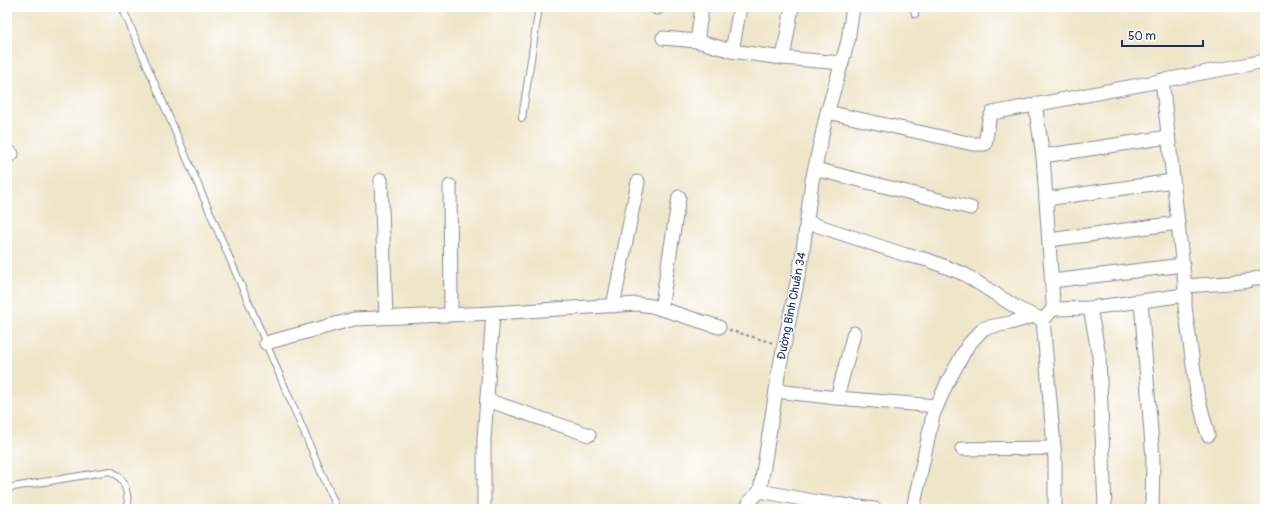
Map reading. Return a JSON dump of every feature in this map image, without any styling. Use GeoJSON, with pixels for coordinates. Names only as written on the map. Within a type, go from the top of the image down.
{"type":"FeatureCollection","features":[{"type":"Feature","properties":{"kind":"street"},"geometry":{"type":"LineString","coordinates":[[697,41],[702,7]]}},
{"type":"Feature","properties":{"kind":"street"},"geometry":{"type":"LineString","coordinates":[[732,51],[740,7]]}},
{"type":"Feature","properties":{"kind":"street"},"geometry":{"type":"LineString","coordinates":[[783,58],[792,7]]}},
{"type":"Feature","properties":{"kind":"street","name":"Đường Bình Chuẩn 34"},"geometry":{"type":"LineString","coordinates":[[760,491],[778,375],[802,258],[815,169],[827,112],[848,41],[853,7]]}},
{"type":"Feature","properties":{"kind":"street"},"geometry":{"type":"LineString","coordinates":[[664,38],[697,41],[732,51],[783,58],[842,63]]}},
{"type":"Feature","properties":{"kind":"street"},"geometry":{"type":"LineString","coordinates":[[827,112],[972,144],[986,144],[989,120],[992,113],[1265,61]]}},
{"type":"Feature","properties":{"kind":"street"},"geometry":{"type":"LineString","coordinates":[[1162,80],[1183,265],[1185,307],[1197,393],[1208,435]]}},
{"type":"Feature","properties":{"kind":"street"},"geometry":{"type":"LineString","coordinates":[[1035,104],[1043,156],[1053,309]]}},
{"type":"Feature","properties":{"kind":"street"},"geometry":{"type":"LineString","coordinates":[[1043,156],[1168,137]]}},
{"type":"Feature","properties":{"kind":"street"},"geometry":{"type":"LineString","coordinates":[[815,169],[971,208]]}},
{"type":"Feature","properties":{"kind":"street"},"geometry":{"type":"LineString","coordinates":[[381,180],[386,317]]}},
{"type":"Feature","properties":{"kind":"street"},"geometry":{"type":"LineString","coordinates":[[1046,199],[1173,181]]}},
{"type":"Feature","properties":{"kind":"street"},"geometry":{"type":"LineString","coordinates":[[613,306],[638,182]]}},
{"type":"Feature","properties":{"kind":"street"},"geometry":{"type":"LineString","coordinates":[[450,186],[451,314]]}},
{"type":"Feature","properties":{"kind":"street"},"geometry":{"type":"LineString","coordinates":[[661,309],[679,197]]}},
{"type":"Feature","properties":{"kind":"street"},"geometry":{"type":"LineString","coordinates":[[807,222],[906,255],[928,260],[964,274],[1020,309],[1039,318]]}},
{"type":"Feature","properties":{"kind":"street"},"geometry":{"type":"LineString","coordinates":[[1049,240],[1178,223]]}},
{"type":"Feature","properties":{"kind":"street"},"geometry":{"type":"LineString","coordinates":[[1052,281],[1183,265]]}},
{"type":"Feature","properties":{"kind":"street"},"geometry":{"type":"LineString","coordinates":[[913,509],[933,415],[947,383],[968,345],[984,328],[1039,318],[1053,309],[1090,308],[1141,301],[1185,291],[1243,282],[1265,276]]}},
{"type":"Feature","properties":{"kind":"street"},"geometry":{"type":"LineString","coordinates":[[1141,301],[1152,459],[1152,509]]}},
{"type":"Feature","properties":{"kind":"street"},"geometry":{"type":"LineString","coordinates":[[266,343],[354,319],[493,313],[637,304],[661,309],[718,326]]}},
{"type":"Feature","properties":{"kind":"street"},"geometry":{"type":"LineString","coordinates":[[1090,308],[1099,356],[1105,509]]}},
{"type":"Feature","properties":{"kind":"street"},"geometry":{"type":"LineString","coordinates":[[486,509],[484,439],[493,313]]}},
{"type":"Feature","properties":{"kind":"street"},"geometry":{"type":"LineString","coordinates":[[1039,318],[1054,448],[1055,509]]}},
{"type":"Feature","properties":{"kind":"street"},"geometry":{"type":"LineString","coordinates":[[837,398],[854,333]]}},
{"type":"Feature","properties":{"kind":"street"},"geometry":{"type":"LineString","coordinates":[[776,390],[837,398],[937,406]]}},
{"type":"Feature","properties":{"kind":"street"},"geometry":{"type":"LineString","coordinates":[[487,400],[588,435]]}},
{"type":"Feature","properties":{"kind":"street"},"geometry":{"type":"LineString","coordinates":[[962,449],[1054,448]]}},
{"type":"Feature","properties":{"kind":"street"},"geometry":{"type":"LineString","coordinates":[[747,509],[750,501],[760,491],[818,502],[875,509]]}},
{"type":"Feature","properties":{"kind":"lane"},"geometry":{"type":"LineString","coordinates":[[122,7],[337,509]]}},
{"type":"Feature","properties":{"kind":"lane"},"geometry":{"type":"LineString","coordinates":[[522,118],[539,7]]}},
{"type":"Feature","properties":{"kind":"lane"},"geometry":{"type":"LineString","coordinates":[[913,7],[915,14]]}},
{"type":"Feature","properties":{"kind":"lane"},"geometry":{"type":"LineString","coordinates":[[7,488],[110,471],[118,474],[124,482],[130,509]]}},
{"type":"Feature","properties":{"kind":"path"},"geometry":{"type":"LineString","coordinates":[[718,326],[784,347]]}}]}
